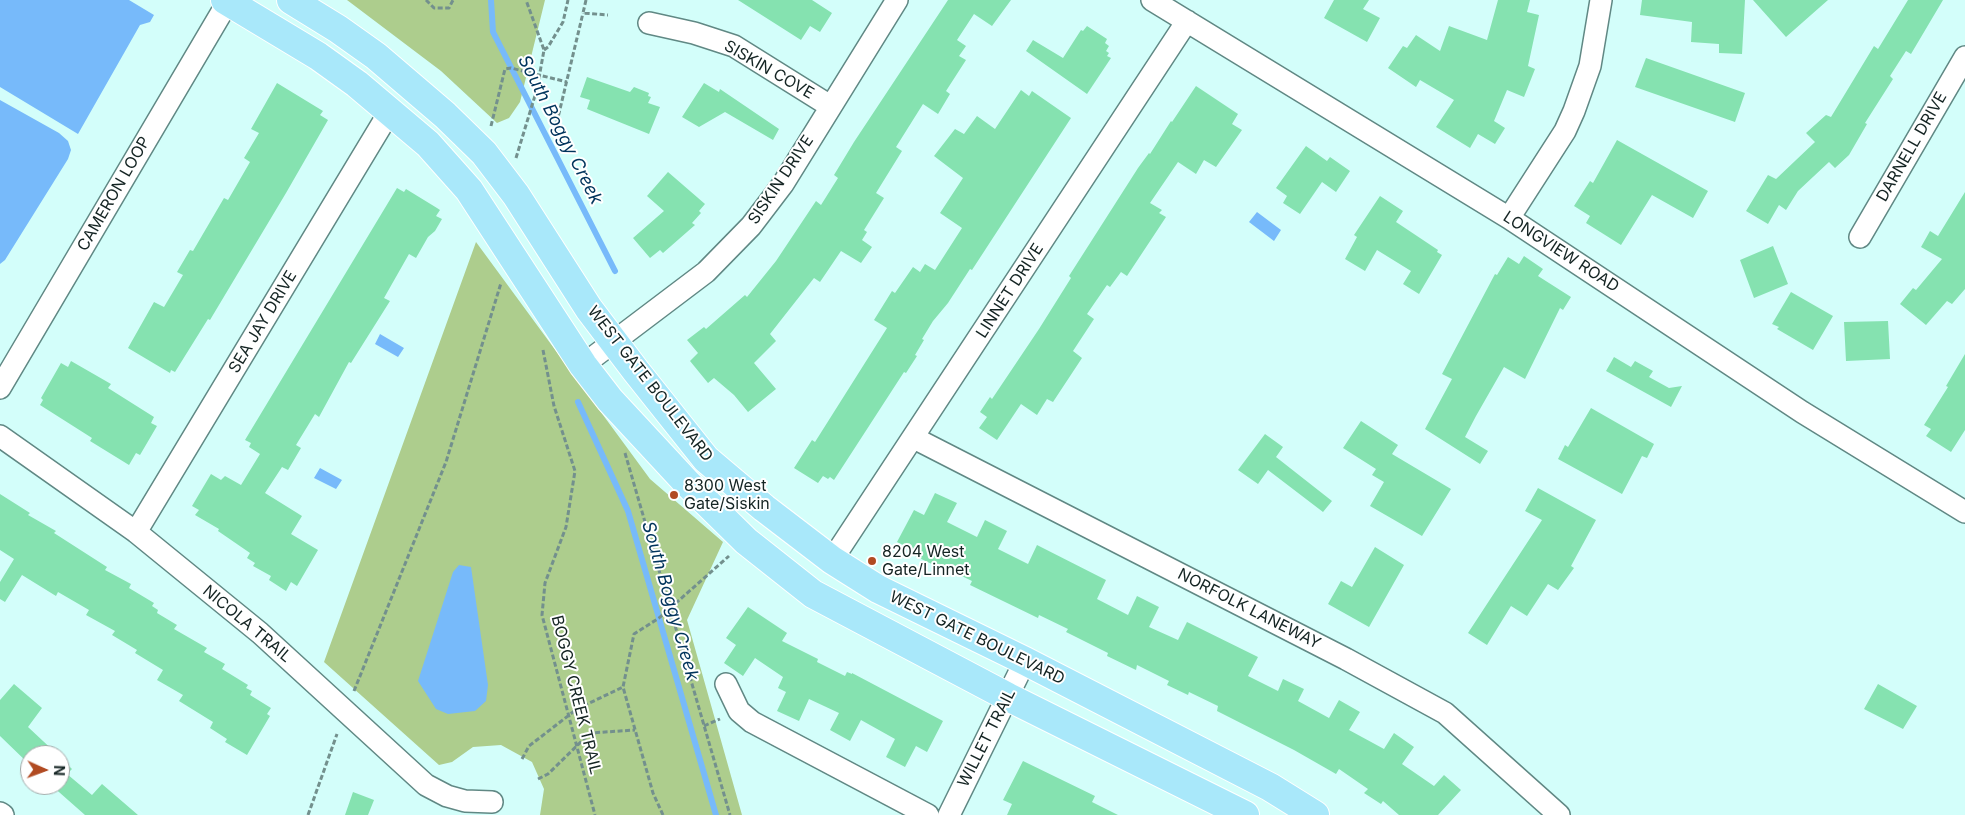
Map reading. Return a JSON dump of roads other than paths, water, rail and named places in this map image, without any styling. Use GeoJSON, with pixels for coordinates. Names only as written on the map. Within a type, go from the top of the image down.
{"type":"FeatureCollection","features":[{"type":"Feature","properties":{"kind":"main road","name":"WEST GATE BOULEVARD"},"geometry":{"type":"LineString","coordinates":[[292,0],[376,56],[445,115],[484,154],[516,195],[589,309],[706,459],[764,508],[832,560],[878,589],[1025,661],[1270,787],[1315,815]]}},
{"type":"Feature","properties":{"kind":"main road","name":"WEST GATE BOULEVARD"},"geometry":{"type":"LineString","coordinates":[[227,1],[318,56],[358,84],[428,144],[469,190],[583,365],[610,400],[687,483],[753,547],[813,594],[1008,697],[1244,815]]}},
{"type":"Feature","properties":{"kind":"street","name":"SISKIN DRIVE"},"geometry":{"type":"LineString","coordinates":[[583,365],[706,272],[751,226],[782,184],[897,0]]}},
{"type":"Feature","properties":{"kind":"street","name":"LONGVIEW ROAD"},"geometry":{"type":"LineString","coordinates":[[1152,0],[1509,218],[1802,412],[1965,512]]}},
{"type":"Feature","properties":{"kind":"street"},"geometry":{"type":"LineString","coordinates":[[1509,218],[1565,131],[1580,98],[1590,66],[1601,0]]}},
{"type":"Feature","properties":{"kind":"street","name":"CAMERON LOOP"},"geometry":{"type":"LineString","coordinates":[[0,388],[227,1]]}},
{"type":"Feature","properties":{"kind":"street","name":"LINNET DRIVE"},"geometry":{"type":"LineString","coordinates":[[832,560],[914,438],[1186,21]]}},
{"type":"Feature","properties":{"kind":"street","name":"SISKIN COVE"},"geometry":{"type":"LineString","coordinates":[[649,23],[694,33],[734,46],[830,106]]}},
{"type":"Feature","properties":{"kind":"street","name":"DARNELL DRIVE"},"geometry":{"type":"LineString","coordinates":[[1860,237],[1965,58]]}},
{"type":"Feature","properties":{"kind":"street","name":"SEA JAY DRIVE"},"geometry":{"type":"LineString","coordinates":[[136,532],[390,111]]}},
{"type":"Feature","properties":{"kind":"street","name":"NICOLA TRAIL"},"geometry":{"type":"LineString","coordinates":[[0,436],[136,532],[260,633],[426,785],[447,796],[465,801],[492,802]]}},
{"type":"Feature","properties":{"kind":"street","name":"NORFOLK LANEWAY"},"geometry":{"type":"LineString","coordinates":[[914,438],[1346,659],[1445,713],[1559,815]]}},
{"type":"Feature","properties":{"kind":"street","name":"WILLET TRAIL"},"geometry":{"type":"LineString","coordinates":[[949,815],[1025,661]]}},
{"type":"Feature","properties":{"kind":"street"},"geometry":{"type":"LineString","coordinates":[[726,684],[739,711],[752,722],[928,815]]}},
{"type":"Feature","properties":{"kind":"water"},"geometry":{"type":"Polygon","coordinates":[[[0,0],[129,0],[154,15],[150,22],[140,25],[78,134],[0,87],[0,0]]]}},
{"type":"Feature","properties":{"kind":"water"},"geometry":{"type":"Polygon","coordinates":[[[0,100],[59,133],[68,141],[71,150],[68,159],[5,260],[0,264],[0,100]]]}},
{"type":"Feature","properties":{"kind":"water"},"geometry":{"type":"Polygon","coordinates":[[[1257,212],[1281,230],[1274,241],[1249,222],[1257,212]]]}},
{"type":"Feature","properties":{"kind":"water"},"geometry":{"type":"Polygon","coordinates":[[[380,334],[404,348],[398,357],[375,344],[380,334]]]}},
{"type":"Feature","properties":{"kind":"water"},"geometry":{"type":"Polygon","coordinates":[[[320,468],[342,480],[336,489],[314,478],[320,468]]]}},
{"type":"Feature","properties":{"kind":"water"},"geometry":{"type":"Polygon","coordinates":[[[459,565],[471,567],[488,685],[486,701],[475,711],[448,714],[436,709],[418,681],[453,572],[459,565]]]}},
{"type":"Feature","properties":{"kind":"waterway","name":"South Boggy Creek"},"geometry":{"type":"LineString","coordinates":[[491,0],[493,32],[615,271]]}},
{"type":"Feature","properties":{"kind":"waterway","name":"South Boggy Creek"},"geometry":{"type":"LineString","coordinates":[[578,402],[628,511],[716,815]]}},
{"type":"Feature","properties":{"kind":"place","name":"8300 West Gate/Siskin"},"geometry":{"type":"Point","coordinates":[674,495]}},
{"type":"Feature","properties":{"kind":"place","name":"8204 West Gate/Linnet"},"geometry":{"type":"Point","coordinates":[872,561]}}]}
